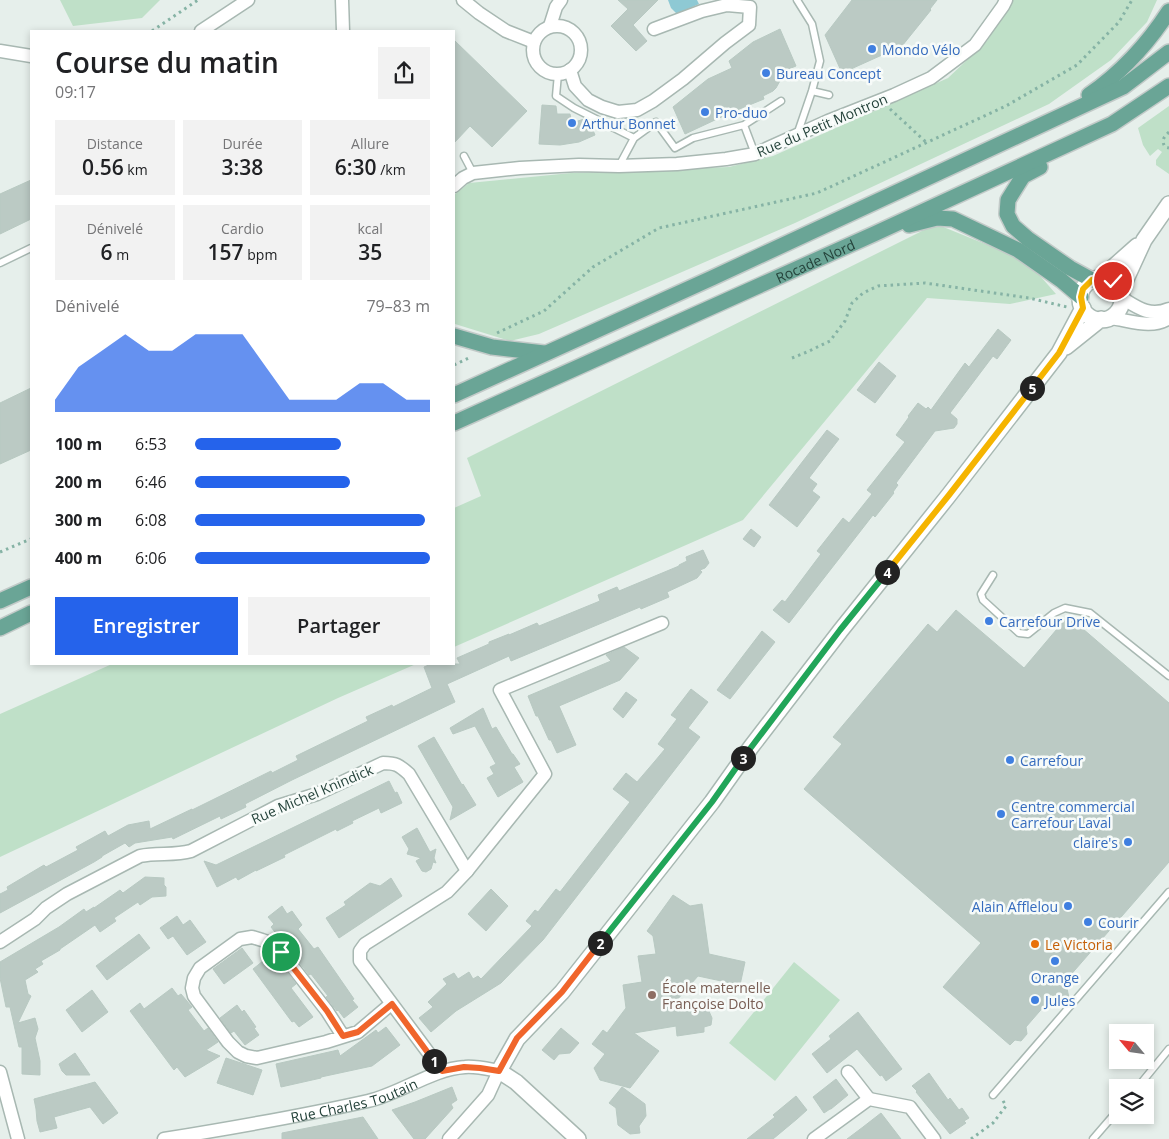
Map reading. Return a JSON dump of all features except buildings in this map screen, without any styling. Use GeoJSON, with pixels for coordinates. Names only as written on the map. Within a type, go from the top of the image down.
{"type":"FeatureCollection","features":[{"type":"Feature","properties":{"kind":"main road","name":"Rocade Nord"},"geometry":{"type":"LineString","coordinates":[[1053,120],[1106,83],[1142,49],[1169,11]]}},
{"type":"Feature","properties":{"kind":"main road","name":"Rocade Nord"},"geometry":{"type":"LineString","coordinates":[[455,395],[712,278],[1123,87],[1169,52]]}},
{"type":"Feature","properties":{"kind":"main road","name":"Rocade Nord"},"geometry":{"type":"LineString","coordinates":[[455,422],[874,234],[1112,124],[1169,86]]}},
{"type":"Feature","properties":{"kind":"main road"},"geometry":{"type":"LineString","coordinates":[[1096,279],[1070,268],[1028,239],[1013,226],[1007,214],[1008,200],[1023,176],[1078,149],[1112,124]]}},
{"type":"Feature","properties":{"kind":"main road"},"geometry":{"type":"LineString","coordinates":[[874,234],[936,218],[953,219],[1018,250],[1061,280],[1082,302]]}},
{"type":"Feature","properties":{"kind":"main road"},"geometry":{"type":"LineString","coordinates":[[455,336],[492,347],[545,353]]}},
{"type":"Feature","properties":{"kind":"main road"},"geometry":{"type":"LineString","coordinates":[[0,601],[30,587]]}},
{"type":"Feature","properties":{"kind":"main road"},"geometry":{"type":"LineString","coordinates":[[0,628],[30,613]]}},
{"type":"Feature","properties":{"kind":"street"},"geometry":{"type":"LineString","coordinates":[[203,30],[248,0]]}},
{"type":"Feature","properties":{"kind":"street"},"geometry":{"type":"LineString","coordinates":[[342,0],[343,30]]}},
{"type":"Feature","properties":{"kind":"street"},"geometry":{"type":"LineString","coordinates":[[463,0],[506,31],[534,42]]}},
{"type":"Feature","properties":{"kind":"street"},"geometry":{"type":"LineString","coordinates":[[550,26],[556,7],[561,0]]}},
{"type":"Feature","properties":{"kind":"street","name":"Rue du Petit Montron"},"geometry":{"type":"LineString","coordinates":[[455,185],[473,173],[530,167],[677,164],[755,154],[834,118],[931,78],[975,45],[1004,6],[1006,0]]}},
{"type":"Feature","properties":{"kind":"street"},"geometry":{"type":"LineString","coordinates":[[564,72],[588,100],[618,112],[637,110],[683,79],[749,25],[750,7],[727,5],[702,11],[654,29]]}},
{"type":"Feature","properties":{"kind":"street"},"geometry":{"type":"LineString","coordinates":[[550,26],[565,26],[572,30],[580,43],[580,58],[576,65],[564,72],[551,73],[544,70],[534,58],[534,42],[537,35],[550,26]]}},
{"type":"Feature","properties":{"kind":"street"},"geometry":{"type":"LineString","coordinates":[[0,51],[30,56]]}},
{"type":"Feature","properties":{"kind":"street"},"geometry":{"type":"LineString","coordinates":[[1121,294],[1144,240],[1169,204]]}},
{"type":"Feature","properties":{"kind":"street"},"geometry":{"type":"LineString","coordinates":[[449,1139],[488,1095],[517,1038],[562,992],[712,802],[751,747],[840,630],[949,495],[1059,353],[1082,302],[1083,289],[1144,240]]}},
{"type":"Feature","properties":{"kind":"street"},"geometry":{"type":"LineString","coordinates":[[1059,353],[1105,318],[1115,314],[1122,304],[1121,294],[1113,281],[1096,279]]}},
{"type":"Feature","properties":{"kind":"street"},"geometry":{"type":"LineString","coordinates":[[1121,294],[1140,309],[1151,313],[1169,309]]}},
{"type":"Feature","properties":{"kind":"street"},"geometry":{"type":"LineString","coordinates":[[1082,302],[1090,316],[1142,324],[1152,324],[1169,318]]}},
{"type":"Feature","properties":{"kind":"street"},"geometry":{"type":"LineString","coordinates":[[442,1071],[360,961],[360,951],[365,944],[447,892],[467,871],[545,774],[500,690],[662,623]]}},
{"type":"Feature","properties":{"kind":"street","name":"Rue Michel Knindick"},"geometry":{"type":"LineString","coordinates":[[0,942],[35,919],[46,908],[67,894],[140,856],[148,854],[180,854],[191,851],[278,806],[317,794],[383,763],[392,763],[400,766],[409,774],[467,871]]}},
{"type":"Feature","properties":{"kind":"street"},"geometry":{"type":"LineString","coordinates":[[343,1036],[327,1011],[273,944],[252,937],[240,939],[200,968],[194,978],[192,988],[194,996],[228,1042],[238,1052],[257,1058],[326,1042],[358,1032],[392,1004]]}},
{"type":"Feature","properties":{"kind":"street","name":"Rue Charles Toutain"},"geometry":{"type":"LineString","coordinates":[[164,1139],[370,1101],[410,1086],[442,1071],[464,1067],[499,1071]]}},
{"type":"Feature","properties":{"kind":"street"},"geometry":{"type":"LineString","coordinates":[[499,1071],[516,1082],[578,1139]]}},
{"type":"Feature","properties":{"kind":"street"},"geometry":{"type":"LineString","coordinates":[[0,1072],[18,1139]]}},
{"type":"Feature","properties":{"kind":"street"},"geometry":{"type":"LineString","coordinates":[[848,1072],[869,1099],[910,1107],[934,1139]]}},
{"type":"Feature","properties":{"kind":"street"},"geometry":{"type":"LineString","coordinates":[[814,1139],[869,1099]]}},
{"type":"Feature","properties":{"kind":"lane"},"geometry":{"type":"LineString","coordinates":[[796,136],[812,91],[820,61],[812,24],[797,0]]}},
{"type":"Feature","properties":{"kind":"lane"},"geometry":{"type":"LineString","coordinates":[[564,72],[556,96],[574,108],[634,138]]}},
{"type":"Feature","properties":{"kind":"lane"},"geometry":{"type":"LineString","coordinates":[[812,91],[830,95]]}},
{"type":"Feature","properties":{"kind":"lane"},"geometry":{"type":"LineString","coordinates":[[619,166],[634,138],[656,122],[676,148],[693,138],[744,125],[781,101]]}},
{"type":"Feature","properties":{"kind":"lane"},"geometry":{"type":"LineString","coordinates":[[744,125],[755,154]]}},
{"type":"Feature","properties":{"kind":"lane"},"geometry":{"type":"LineString","coordinates":[[464,156],[473,173]]}},
{"type":"Feature","properties":{"kind":"lane"},"geometry":{"type":"LineString","coordinates":[[0,262],[30,248]]}},
{"type":"Feature","properties":{"kind":"lane"},"geometry":{"type":"LineString","coordinates":[[994,575],[981,594],[983,600],[1019,633],[1028,634],[1054,613],[1065,608],[1090,613],[1169,676]]}},
{"type":"Feature","properties":{"kind":"lane"},"geometry":{"type":"LineString","coordinates":[[996,1093],[1169,892]]}},
{"type":"Feature","properties":{"kind":"lane"},"geometry":{"type":"LineString","coordinates":[[1144,1079],[1169,1049]]}},
{"type":"Feature","properties":{"kind":"lane"},"geometry":{"type":"LineString","coordinates":[[1093,1139],[1109,1120]]}},
{"type":"Feature","properties":{"kind":"path"},"geometry":{"type":"LineString","coordinates":[[153,30],[198,0]]}},
{"type":"Feature","properties":{"kind":"path"},"geometry":{"type":"LineString","coordinates":[[455,365],[485,345],[490,336],[544,311],[594,267],[659,228],[818,193],[1006,106],[1077,66],[1119,22],[1132,0]]}},
{"type":"Feature","properties":{"kind":"path"},"geometry":{"type":"LineString","coordinates":[[881,100],[927,142]]}},
{"type":"Feature","properties":{"kind":"path"},"geometry":{"type":"LineString","coordinates":[[1169,132],[1163,138],[1165,147],[1169,148]]}},
{"type":"Feature","properties":{"kind":"path"},"geometry":{"type":"LineString","coordinates":[[792,358],[830,341],[844,322],[852,303],[864,293],[878,286],[925,283],[1030,298],[1072,308],[1082,302]]}},
{"type":"Feature","properties":{"kind":"path"},"geometry":{"type":"LineString","coordinates":[[0,552],[30,538]]}},
{"type":"Feature","properties":{"kind":"path"},"geometry":{"type":"LineString","coordinates":[[971,1139],[993,1123],[1006,1106],[996,1093]]}},
{"type":"Feature","properties":{"kind":"green space"},"geometry":{"type":"Polygon","coordinates":[[[60,0],[160,0],[142,18],[73,26],[60,0]]]}},
{"type":"Feature","properties":{"kind":"green space"},"geometry":{"type":"Polygon","coordinates":[[[1012,0],[1157,0],[1147,22],[1111,60],[1049,104],[795,223],[539,334],[510,341],[455,324],[455,194],[469,183],[571,173],[729,167],[773,156],[948,78],[987,41],[1012,0]]]}},
{"type":"Feature","properties":{"kind":"green space"},"geometry":{"type":"Polygon","coordinates":[[[1169,106],[1169,174],[1156,165],[1156,160],[1162,152],[1158,149],[1150,156],[1143,145],[1138,128],[1169,106]]]}},
{"type":"Feature","properties":{"kind":"green space"},"geometry":{"type":"Polygon","coordinates":[[[936,224],[1027,261],[1056,294],[1010,304],[927,298],[743,520],[455,647],[455,508],[481,496],[467,458],[936,224]]]}},
{"type":"Feature","properties":{"kind":"green space"},"geometry":{"type":"Polygon","coordinates":[[[110,665],[414,665],[338,698],[0,857],[0,714],[110,665]]]}},
{"type":"Feature","properties":{"kind":"green space"},"geometry":{"type":"Polygon","coordinates":[[[794,962],[840,1000],[775,1081],[729,1043],[794,962]]]}},
{"type":"Feature","properties":{"kind":"water"},"geometry":{"type":"Polygon","coordinates":[[[668,0],[697,0],[699,4],[677,14],[671,8],[668,0]]]}},
{"type":"Feature","properties":{"kind":"place","name":"Mondo Vélo"},"geometry":{"type":"Point","coordinates":[872,49]}},
{"type":"Feature","properties":{"kind":"place","name":"Bureau Concept"},"geometry":{"type":"Point","coordinates":[766,73]}},
{"type":"Feature","properties":{"kind":"place","name":"Pro-duo"},"geometry":{"type":"Point","coordinates":[705,112]}},
{"type":"Feature","properties":{"kind":"place","name":"Arthur Bonnet"},"geometry":{"type":"Point","coordinates":[572,123]}},
{"type":"Feature","properties":{"kind":"place","name":"Carrefour Drive"},"geometry":{"type":"Point","coordinates":[989,621]}},
{"type":"Feature","properties":{"kind":"place","name":"Carrefour"},"geometry":{"type":"Point","coordinates":[1010,760]}},
{"type":"Feature","properties":{"kind":"place","name":"Centre commercial Carrefour Laval"},"geometry":{"type":"Point","coordinates":[1001,814]}},
{"type":"Feature","properties":{"kind":"place","name":"claire's"},"geometry":{"type":"Point","coordinates":[1128,842]}},
{"type":"Feature","properties":{"kind":"place","name":"Alain Afflelou"},"geometry":{"type":"Point","coordinates":[1068,906]}},
{"type":"Feature","properties":{"kind":"place","name":"Courir"},"geometry":{"type":"Point","coordinates":[1088,922]}},
{"type":"Feature","properties":{"kind":"place","name":"Le Victoria"},"geometry":{"type":"Point","coordinates":[1035,944]}},
{"type":"Feature","properties":{"kind":"place","name":"Orange"},"geometry":{"type":"Point","coordinates":[1055,961]}},
{"type":"Feature","properties":{"kind":"place","name":"École maternelle Françoise Dolto"},"geometry":{"type":"Point","coordinates":[652,995]}},
{"type":"Feature","properties":{"kind":"place","name":"Jules"},"geometry":{"type":"Point","coordinates":[1035,1000]}},
{"type":"Feature","properties":{"kind":"route"},"geometry":{"type":"LineString","coordinates":[[281,952],[327,1011],[343,1036],[358,1032],[392,1004],[442,1071],[464,1067],[499,1071],[517,1038],[562,992],[712,802],[751,747],[840,630],[949,495],[1059,353],[1083,308],[1081,303],[1083,289],[1092,280],[1101,278],[1113,281]]}}]}
